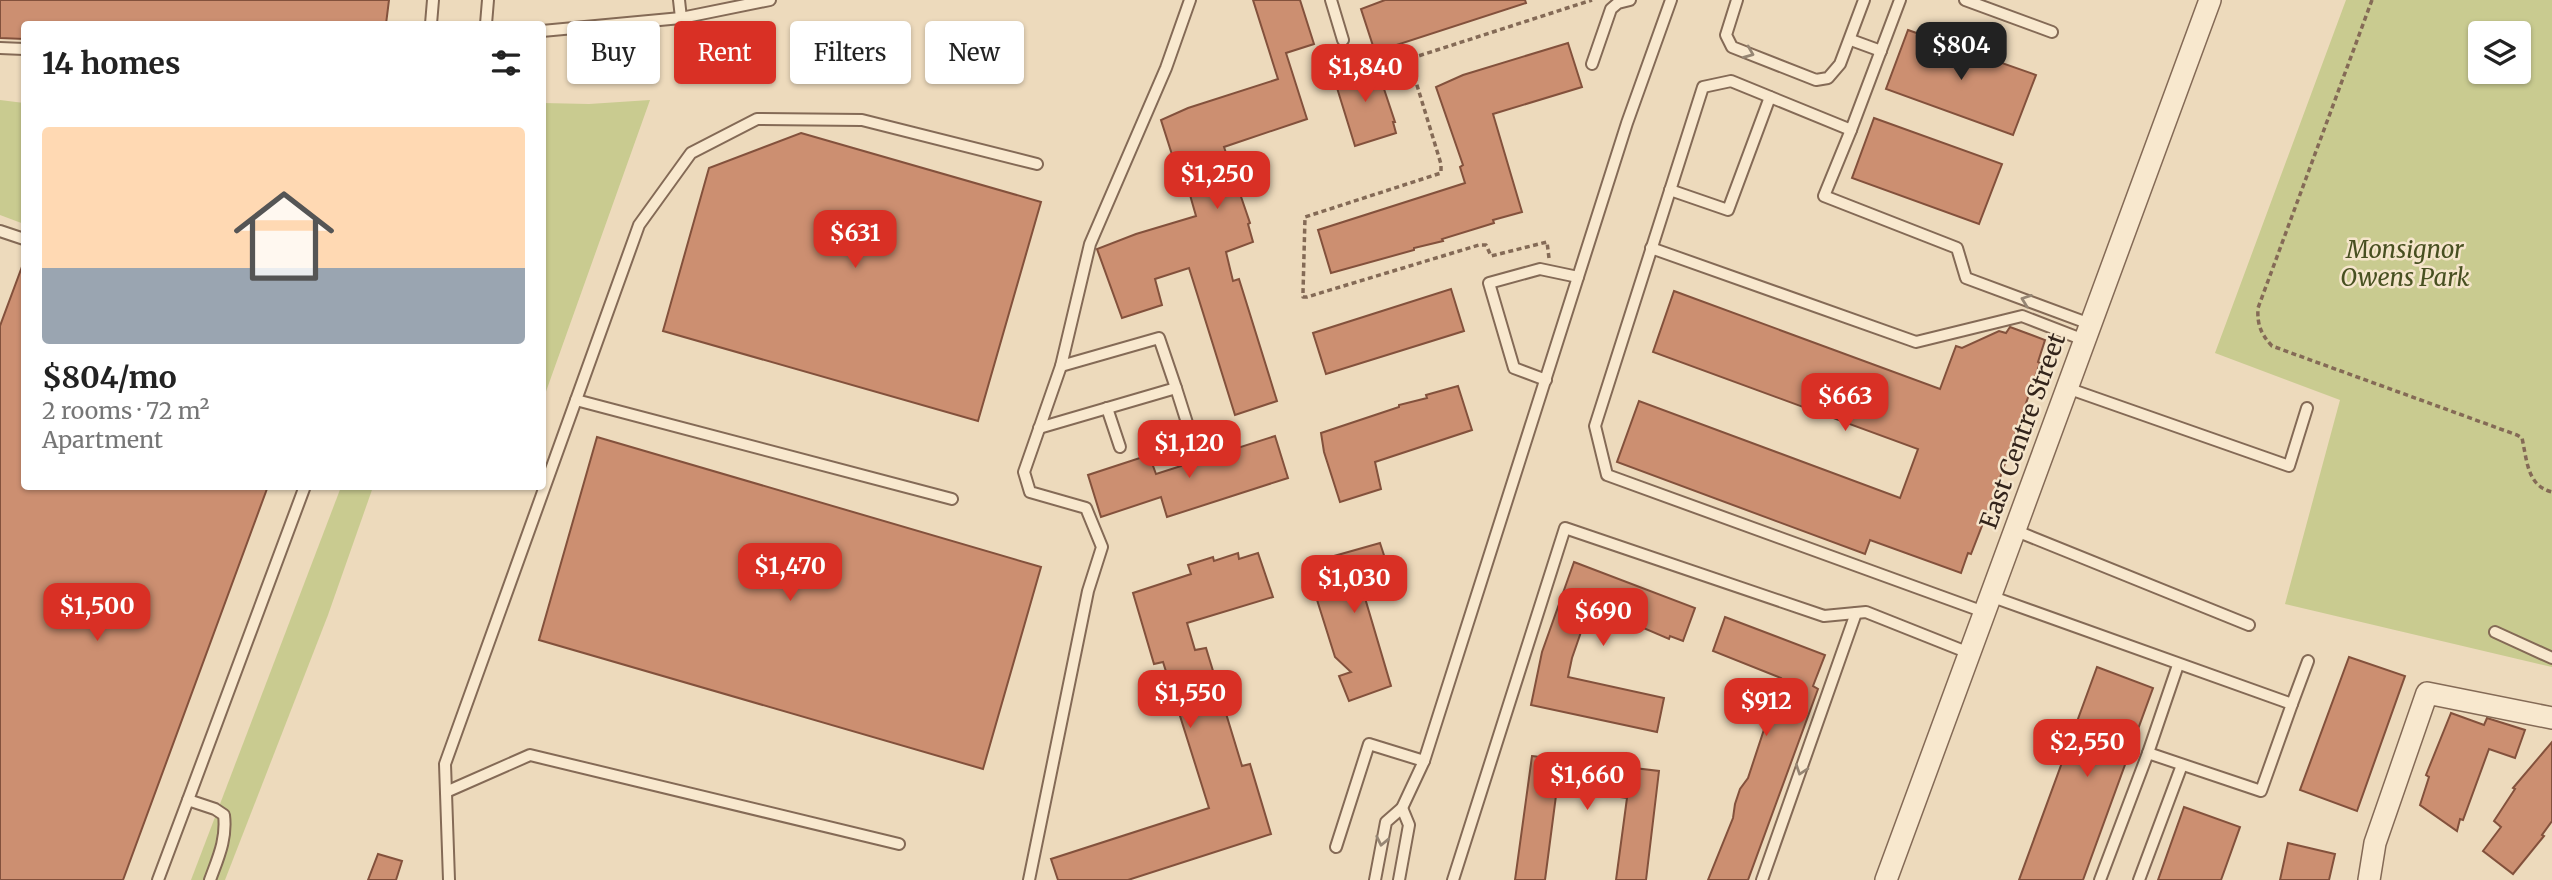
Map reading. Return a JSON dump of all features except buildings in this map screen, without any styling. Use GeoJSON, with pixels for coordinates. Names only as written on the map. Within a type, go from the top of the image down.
{"type":"FeatureCollection","features":[{"type":"Feature","properties":{"kind":"street","name":"East Centre Street"},"geometry":{"type":"LineString","coordinates":[[1886,880],[2210,0]]}},
{"type":"Feature","properties":{"kind":"street"},"geometry":{"type":"LineString","coordinates":[[2370,880],[2375,843],[2427,693],[2552,718]]}},
{"type":"Feature","properties":{"kind":"lane"},"geometry":{"type":"LineString","coordinates":[[431,21],[433,0]]}},
{"type":"Feature","properties":{"kind":"lane"},"geometry":{"type":"LineString","coordinates":[[486,21],[488,0]]}},
{"type":"Feature","properties":{"kind":"lane"},"geometry":{"type":"LineString","coordinates":[[678,0],[681,18]]}},
{"type":"Feature","properties":{"kind":"lane"},"geometry":{"type":"LineString","coordinates":[[546,31],[681,18],[769,0]]}},
{"type":"Feature","properties":{"kind":"lane"},"geometry":{"type":"LineString","coordinates":[[1029,880],[1088,592],[1102,547],[1086,508],[1030,492],[1024,472],[1061,366],[1090,244],[1166,68],[1190,0]]}},
{"type":"Feature","properties":{"kind":"lane"},"geometry":{"type":"LineString","coordinates":[[1331,0],[1343,40]]}},
{"type":"Feature","properties":{"kind":"lane"},"geometry":{"type":"LineString","coordinates":[[1592,65],[1611,9],[1618,3],[1630,0]]}},
{"type":"Feature","properties":{"kind":"lane"},"geometry":{"type":"LineString","coordinates":[[1376,880],[1386,822],[1402,808],[1424,761],[1627,123],[1671,0]]}},
{"type":"Feature","properties":{"kind":"lane"},"geometry":{"type":"LineString","coordinates":[[1737,0],[1726,35],[1732,47],[1816,80],[1828,78],[1840,64],[1864,0]]}},
{"type":"Feature","properties":{"kind":"lane"},"geometry":{"type":"LineString","coordinates":[[1900,0],[1824,196],[1957,248],[1966,278],[2087,332]]}},
{"type":"Feature","properties":{"kind":"lane"},"geometry":{"type":"LineString","coordinates":[[1965,0],[2052,32]]}},
{"type":"Feature","properties":{"kind":"lane"},"geometry":{"type":"LineString","coordinates":[[1851,40],[1881,51]]}},
{"type":"Feature","properties":{"kind":"lane"},"geometry":{"type":"LineString","coordinates":[[0,48],[21,49]]}},
{"type":"Feature","properties":{"kind":"lane"},"geometry":{"type":"LineString","coordinates":[[1851,130],[1731,82],[1703,87],[1595,426],[1608,475],[2292,704]]}},
{"type":"Feature","properties":{"kind":"lane"},"geometry":{"type":"LineString","coordinates":[[1670,190],[1728,210],[1770,97]]}},
{"type":"Feature","properties":{"kind":"lane"},"geometry":{"type":"LineString","coordinates":[[546,483],[639,225],[691,153],[757,119],[862,120],[1037,164]]}},
{"type":"Feature","properties":{"kind":"lane"},"geometry":{"type":"LineString","coordinates":[[0,231],[21,238]]}},
{"type":"Feature","properties":{"kind":"lane"},"geometry":{"type":"LineString","coordinates":[[1651,248],[1916,342],[2022,316],[2087,332]]}},
{"type":"Feature","properties":{"kind":"lane"},"geometry":{"type":"LineString","coordinates":[[1546,380],[1514,368],[1489,283],[1540,269],[1578,277]]}},
{"type":"Feature","properties":{"kind":"lane"},"geometry":{"type":"LineString","coordinates":[[1061,366],[1159,338],[1188,426]]}},
{"type":"Feature","properties":{"kind":"lane"},"geometry":{"type":"LineString","coordinates":[[1039,428],[1176,388]]}},
{"type":"Feature","properties":{"kind":"lane"},"geometry":{"type":"LineString","coordinates":[[2067,388],[2289,466],[2307,408]]}},
{"type":"Feature","properties":{"kind":"lane"},"geometry":{"type":"LineString","coordinates":[[576,400],[952,499]]}},
{"type":"Feature","properties":{"kind":"lane"},"geometry":{"type":"LineString","coordinates":[[1107,408],[1120,447]]}},
{"type":"Feature","properties":{"kind":"lane"},"geometry":{"type":"LineString","coordinates":[[158,880],[304,490]]}},
{"type":"Feature","properties":{"kind":"lane"},"geometry":{"type":"LineString","coordinates":[[449,880],[445,764],[544,490]]}},
{"type":"Feature","properties":{"kind":"lane"},"geometry":{"type":"LineString","coordinates":[[1453,880],[1564,528],[1824,615],[1866,612],[1969,653]]}},
{"type":"Feature","properties":{"kind":"lane"},"geometry":{"type":"LineString","coordinates":[[2014,530],[2249,625]]}},
{"type":"Feature","properties":{"kind":"lane"},"geometry":{"type":"LineString","coordinates":[[1762,880],[1856,613]]}},
{"type":"Feature","properties":{"kind":"lane"},"geometry":{"type":"LineString","coordinates":[[2495,632],[2552,658]]}},
{"type":"Feature","properties":{"kind":"lane"},"geometry":{"type":"LineString","coordinates":[[2148,753],[2261,791],[2308,661]]}},
{"type":"Feature","properties":{"kind":"lane"},"geometry":{"type":"LineString","coordinates":[[2100,880],[2178,665]]}},
{"type":"Feature","properties":{"kind":"lane"},"geometry":{"type":"LineString","coordinates":[[1336,847],[1369,744],[1424,761]]}},
{"type":"Feature","properties":{"kind":"lane"},"geometry":{"type":"LineString","coordinates":[[446,792],[530,755],[899,844]]}},
{"type":"Feature","properties":{"kind":"lane"},"geometry":{"type":"LineString","coordinates":[[2139,880],[2182,765]]}},
{"type":"Feature","properties":{"kind":"lane"},"geometry":{"type":"LineString","coordinates":[[188,800],[224,815],[226,830],[209,880]]}},
{"type":"Feature","properties":{"kind":"lane"},"geometry":{"type":"LineString","coordinates":[[1399,880],[1409,825],[1402,808]]}},
{"type":"Feature","properties":{"kind":"path"},"geometry":{"type":"LineString","coordinates":[[1549,271],[1547,242],[1491,256],[1484,244],[1305,298],[1304,219],[1441,173],[1441,164],[1410,61],[1412,57],[1592,0]]}},
{"type":"Feature","properties":{"kind":"path"},"geometry":{"type":"LineString","coordinates":[[2372,0],[2258,308],[2259,328],[2272,346],[2517,435],[2522,438],[2535,483],[2541,489],[2552,492]]}},
{"type":"Feature","properties":{"kind":"green space","name":"Monsignor Owens Park"},"geometry":{"type":"Polygon","coordinates":[[[2346,0],[2552,0],[2552,667],[2285,604],[2340,400],[2215,353],[2346,0]]]}},
{"type":"Feature","properties":{"kind":"green space"},"geometry":{"type":"Polygon","coordinates":[[[0,100],[21,103],[21,223],[0,215],[0,100]]]}},
{"type":"Feature","properties":{"kind":"green space"},"geometry":{"type":"Polygon","coordinates":[[[650,100],[546,392],[546,103],[589,104],[650,100]]]}},
{"type":"Feature","properties":{"kind":"green space"},"geometry":{"type":"Polygon","coordinates":[[[340,490],[372,490],[328,615],[225,880],[191,880],[340,490]]]}}]}
